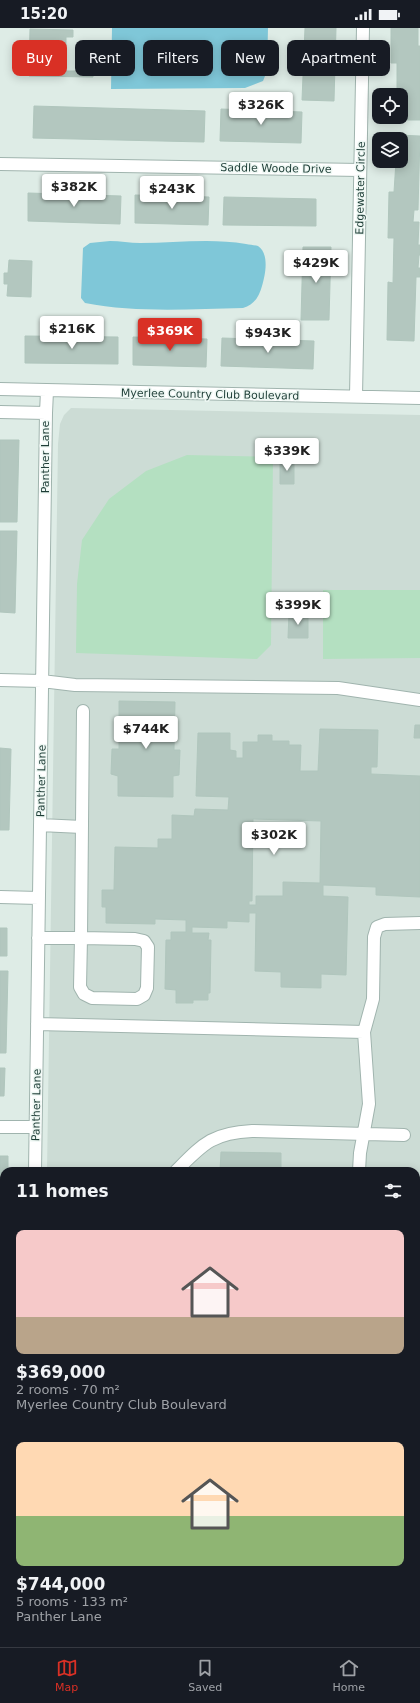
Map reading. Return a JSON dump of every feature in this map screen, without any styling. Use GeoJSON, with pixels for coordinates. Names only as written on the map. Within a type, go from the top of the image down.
{"type":"FeatureCollection","features":[{"type":"Feature","properties":{"kind":"street","name":"Edgewater Circle"},"geometry":{"type":"LineString","coordinates":[[356,396],[363,28]]}},
{"type":"Feature","properties":{"kind":"street","name":"Saddle Woode Drive"},"geometry":{"type":"LineString","coordinates":[[0,164],[360,170]]}},
{"type":"Feature","properties":{"kind":"street","name":"Myerlee Country Club Boulevard"},"geometry":{"type":"LineString","coordinates":[[0,389],[420,398]]}},
{"type":"Feature","properties":{"kind":"street","name":"Panther Lane"},"geometry":{"type":"LineString","coordinates":[[35,1167],[47,391]]}},
{"type":"Feature","properties":{"kind":"street"},"geometry":{"type":"LineString","coordinates":[[0,412],[46,413]]}},
{"type":"Feature","properties":{"kind":"street"},"geometry":{"type":"LineString","coordinates":[[0,680],[75,685],[338,688],[420,700]]}},
{"type":"Feature","properties":{"kind":"street"},"geometry":{"type":"LineString","coordinates":[[38,938],[81,938],[135,939],[144,941],[148,947],[147,988],[144,995],[137,999],[92,998],[84,994],[80,987],[81,938],[83,711]]}},
{"type":"Feature","properties":{"kind":"street"},"geometry":{"type":"LineString","coordinates":[[40,825],[82,827]]}},
{"type":"Feature","properties":{"kind":"street"},"geometry":{"type":"LineString","coordinates":[[0,897],[39,898]]}},
{"type":"Feature","properties":{"kind":"street"},"geometry":{"type":"LineString","coordinates":[[360,1167],[360,1153],[369,1104],[364,1032],[373,999],[374,938],[377,927],[385,924],[420,923]]}},
{"type":"Feature","properties":{"kind":"street"},"geometry":{"type":"LineString","coordinates":[[37,1024],[364,1032]]}},
{"type":"Feature","properties":{"kind":"street"},"geometry":{"type":"LineString","coordinates":[[0,1127],[36,1127]]}},
{"type":"Feature","properties":{"kind":"street"},"geometry":{"type":"LineString","coordinates":[[180,1167],[208,1142],[216,1137],[229,1133],[252,1131],[404,1135]]}},
{"type":"Feature","properties":{"kind":"shaded area"},"geometry":{"type":"Polygon","coordinates":[[[71,408],[420,415],[420,1167],[47,1167],[58,444],[60,424],[64,415],[71,408]]]}},
{"type":"Feature","properties":{"kind":"green space"},"geometry":{"type":"Polygon","coordinates":[[[187,455],[273,457],[271,645],[257,659],[76,653],[77,584],[82,540],[109,499],[146,471],[187,455]]]}},
{"type":"Feature","properties":{"kind":"green space"},"geometry":{"type":"Polygon","coordinates":[[[323,590],[420,590],[420,658],[323,659],[323,590]]]}},
{"type":"Feature","properties":{"kind":"water"},"geometry":{"type":"Polygon","coordinates":[[[112,28],[268,28],[268,40],[221,40],[221,76],[265,76],[263,81],[245,88],[111,89],[111,76],[135,76],[135,40],[112,40],[112,28]]]}},
{"type":"Feature","properties":{"kind":"water"},"geometry":{"type":"Polygon","coordinates":[[[110,241],[140,243],[220,241],[258,246],[264,254],[266,265],[261,290],[253,303],[243,308],[144,309],[85,303],[81,298],[83,248],[90,243],[110,241]]]}},
{"type":"Feature","properties":{"kind":"building"},"geometry":{"type":"Polygon","coordinates":[[[305,28],[336,28],[336,40],[304,40],[305,28]]]}},
{"type":"Feature","properties":{"kind":"building"},"geometry":{"type":"Polygon","coordinates":[[[391,28],[418,28],[418,46],[420,46],[420,120],[408,120],[408,88],[397,88],[397,63],[391,63],[391,28]]]}},
{"type":"Feature","properties":{"kind":"building"},"geometry":{"type":"Polygon","coordinates":[[[30,29],[73,30],[73,37],[66,37],[66,40],[30,40],[30,29]]]}},
{"type":"Feature","properties":{"kind":"building"},"geometry":{"type":"Polygon","coordinates":[[[67,71],[75,71],[75,76],[93,77],[29,76],[67,76],[67,71]]]}},
{"type":"Feature","properties":{"kind":"building"},"geometry":{"type":"Polygon","coordinates":[[[303,76],[335,76],[334,101],[302,100],[303,76]]]}},
{"type":"Feature","properties":{"kind":"building"},"geometry":{"type":"Polygon","coordinates":[[[34,106],[205,111],[204,142],[33,138],[34,106]]]}},
{"type":"Feature","properties":{"kind":"building"},"geometry":{"type":"Polygon","coordinates":[[[221,109],[302,112],[301,143],[220,141],[221,109]]]}},
{"type":"Feature","properties":{"kind":"building"},"geometry":{"type":"Polygon","coordinates":[[[408,136],[420,136],[418,210],[414,210],[413,222],[419,222],[418,245],[420,245],[418,268],[420,268],[420,277],[416,277],[414,341],[387,340],[388,282],[393,283],[394,238],[388,238],[389,192],[394,192],[396,168],[408,168],[408,136]]]}},
{"type":"Feature","properties":{"kind":"building"},"geometry":{"type":"Polygon","coordinates":[[[28,193],[121,196],[120,224],[28,221],[28,193]]]}},
{"type":"Feature","properties":{"kind":"building"},"geometry":{"type":"Polygon","coordinates":[[[135,195],[209,197],[208,225],[135,223],[135,195]]]}},
{"type":"Feature","properties":{"kind":"building"},"geometry":{"type":"Polygon","coordinates":[[[224,197],[316,199],[316,226],[223,225],[224,197]]]}},
{"type":"Feature","properties":{"kind":"building"},"geometry":{"type":"Polygon","coordinates":[[[303,247],[331,247],[329,320],[301,320],[303,247]]]}},
{"type":"Feature","properties":{"kind":"building"},"geometry":{"type":"Polygon","coordinates":[[[9,260],[32,261],[31,297],[7,296],[8,284],[4,284],[4,273],[8,273],[9,260]]]}},
{"type":"Feature","properties":{"kind":"building"},"geometry":{"type":"Polygon","coordinates":[[[25,336],[118,337],[118,364],[25,363],[25,336]]]}},
{"type":"Feature","properties":{"kind":"building"},"geometry":{"type":"Polygon","coordinates":[[[133,337],[207,339],[206,367],[133,365],[133,337]]]}},
{"type":"Feature","properties":{"kind":"building"},"geometry":{"type":"Polygon","coordinates":[[[222,338],[314,341],[313,369],[221,366],[222,338]]]}},
{"type":"Feature","properties":{"kind":"building"},"geometry":{"type":"Polygon","coordinates":[[[0,440],[19,440],[17,522],[0,522],[0,440]]]}},
{"type":"Feature","properties":{"kind":"building"},"geometry":{"type":"Polygon","coordinates":[[[280,461],[294,461],[294,484],[280,484],[280,461]]]}},
{"type":"Feature","properties":{"kind":"building"},"geometry":{"type":"Polygon","coordinates":[[[0,531],[17,531],[15,613],[0,612],[0,531]]]}},
{"type":"Feature","properties":{"kind":"building"},"geometry":{"type":"Polygon","coordinates":[[[289,613],[308,613],[308,638],[288,638],[289,613]]]}},
{"type":"Feature","properties":{"kind":"building"},"geometry":{"type":"Polygon","coordinates":[[[119,701],[175,702],[174,750],[180,750],[179,775],[173,776],[173,797],[118,796],[118,776],[111,774],[112,749],[119,749],[119,701]]]}},
{"type":"Feature","properties":{"kind":"building"},"geometry":{"type":"Polygon","coordinates":[[[415,725],[420,725],[420,738],[414,738],[415,725]]]}},
{"type":"Feature","properties":{"kind":"building"},"geometry":{"type":"Polygon","coordinates":[[[320,729],[378,730],[377,767],[371,767],[371,774],[420,776],[420,897],[376,895],[376,887],[323,885],[323,896],[348,897],[346,975],[321,974],[321,988],[281,987],[281,972],[255,971],[256,913],[249,913],[249,922],[227,921],[227,928],[192,927],[192,933],[209,933],[208,940],[211,940],[210,993],[208,993],[208,1000],[193,1000],[193,1003],[176,1003],[176,990],[165,989],[166,940],[171,940],[171,932],[186,932],[186,920],[155,919],[155,924],[106,923],[106,907],[102,907],[102,890],[114,890],[115,847],[158,848],[158,839],[172,839],[172,815],[194,816],[195,809],[228,810],[229,797],[196,796],[198,733],[230,733],[230,750],[236,751],[236,758],[243,758],[243,742],[258,742],[258,735],[272,735],[272,741],[289,741],[289,745],[301,745],[300,771],[318,771],[320,729]],[[253,819],[252,901],[249,901],[249,905],[256,905],[256,896],[283,896],[283,882],[320,883],[321,821],[253,819]]]}},
{"type":"Feature","properties":{"kind":"building"},"geometry":{"type":"Polygon","coordinates":[[[0,748],[11,749],[9,830],[0,830],[0,748]]]}},
{"type":"Feature","properties":{"kind":"building"},"geometry":{"type":"Polygon","coordinates":[[[0,928],[7,928],[7,956],[0,956],[0,928]]]}},
{"type":"Feature","properties":{"kind":"building"},"geometry":{"type":"Polygon","coordinates":[[[0,971],[8,971],[6,1053],[0,1053],[0,971]]]}},
{"type":"Feature","properties":{"kind":"building"},"geometry":{"type":"Polygon","coordinates":[[[0,1068],[5,1068],[4,1096],[0,1096],[0,1068]]]}},
{"type":"Feature","properties":{"kind":"building"},"geometry":{"type":"Polygon","coordinates":[[[221,1152],[281,1153],[281,1167],[220,1167],[221,1152]]]}},
{"type":"Feature","properties":{"kind":"building"},"geometry":{"type":"Polygon","coordinates":[[[0,1156],[8,1156],[8,1167],[0,1167],[0,1156]]]}}]}
